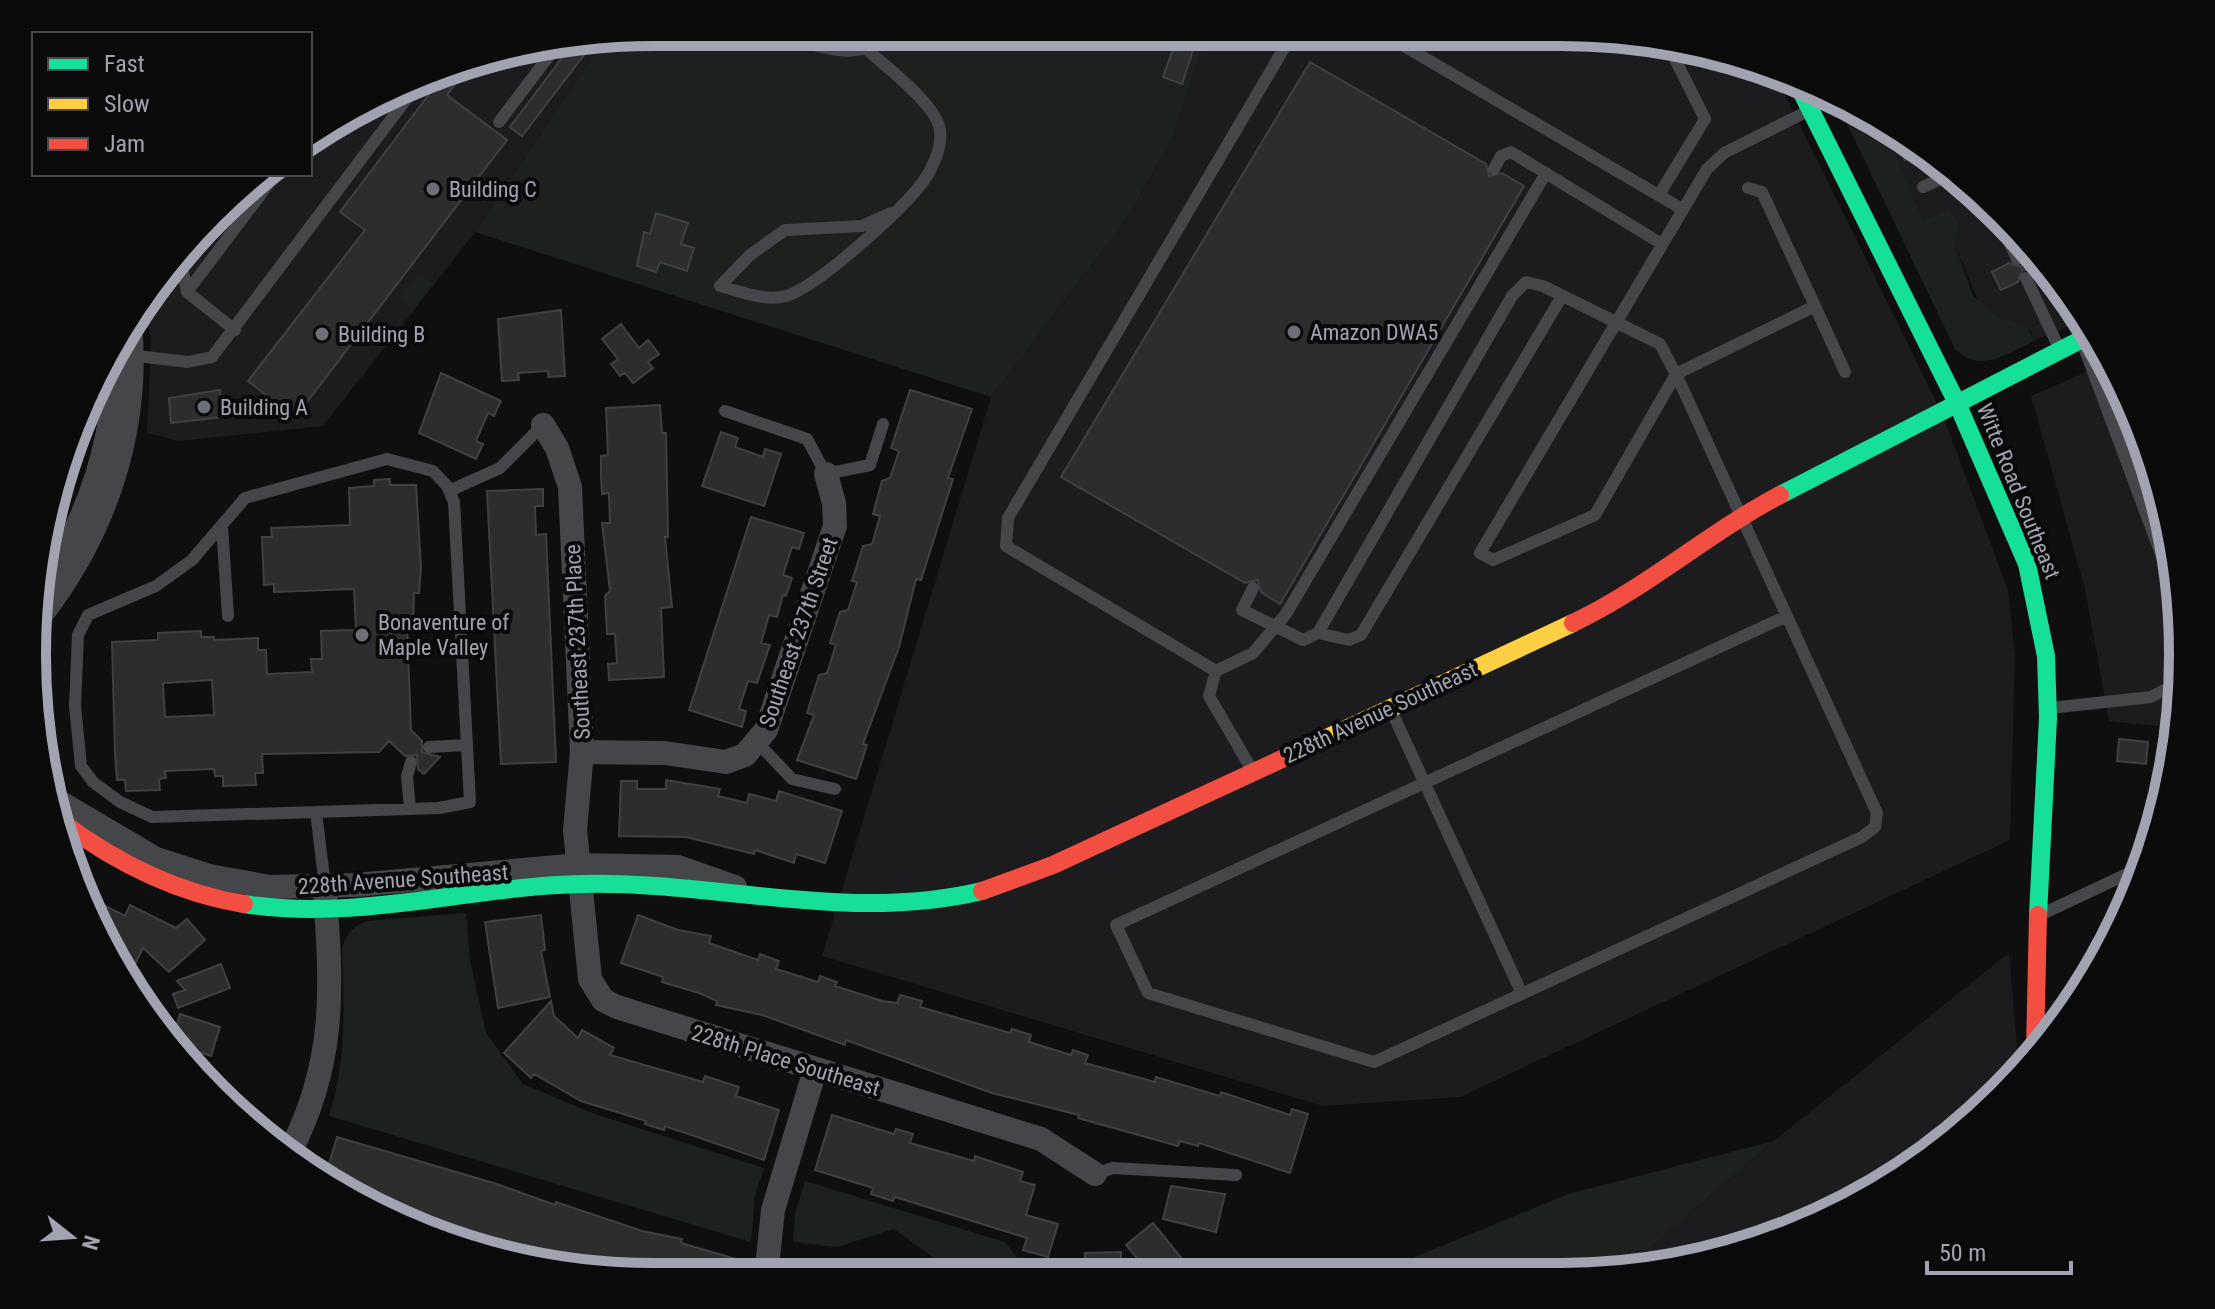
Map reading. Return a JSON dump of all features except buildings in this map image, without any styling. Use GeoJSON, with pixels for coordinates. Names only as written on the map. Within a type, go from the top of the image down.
{"type":"FeatureCollection","features":[{"type":"Feature","properties":{"kind":"street","name":"Witte Road Southeast"},"geometry":{"type":"LineString","coordinates":[[1804,97],[1957,403],[2027,564],[2046,656],[2048,708],[2037,916],[2035,1035]]}},
{"type":"Feature","properties":{"kind":"street","name":"228th Avenue Southeast"},"geometry":{"type":"LineString","coordinates":[[72,831],[101,853],[138,872],[210,898],[261,907],[325,896],[678,867],[764,897],[875,908],[927,903],[981,892],[1253,772],[1583,618],[1625,595],[1742,515],[2080,339]]}},
{"type":"Feature","properties":{"kind":"street"},"geometry":{"type":"LineString","coordinates":[[48,605],[71,574],[107,502],[127,429],[122,362]]}},
{"type":"Feature","properties":{"kind":"street"},"geometry":{"type":"LineString","coordinates":[[52,571],[80,521],[98,471],[119,367]]}},
{"type":"Feature","properties":{"kind":"street","name":"Southeast 237th Place"},"geometry":{"type":"LineString","coordinates":[[543,425],[557,448],[570,487],[582,752],[575,810],[581,874]]}},
{"type":"Feature","properties":{"kind":"street","name":"Southeast 237th Street"},"geometry":{"type":"LineString","coordinates":[[758,743],[766,730],[835,526],[834,503],[826,474]]}},
{"type":"Feature","properties":{"kind":"street"},"geometry":{"type":"LineString","coordinates":[[582,752],[665,753],[726,762],[745,755],[758,743]]}},
{"type":"Feature","properties":{"kind":"street","name":"228th Avenue Southeast"},"geometry":{"type":"LineString","coordinates":[[66,806],[156,859],[183,868],[325,896]]}},
{"type":"Feature","properties":{"kind":"street","name":"228th Place Southeast"},"geometry":{"type":"LineString","coordinates":[[581,874],[589,970],[594,990],[603,1000],[815,1070],[1041,1139],[1095,1174]]}},
{"type":"Feature","properties":{"kind":"street"},"geometry":{"type":"LineString","coordinates":[[294,1144],[316,1095],[327,1046],[325,896]]}},
{"type":"Feature","properties":{"kind":"street"},"geometry":{"type":"LineString","coordinates":[[767,1263],[773,1210],[815,1070]]}},
{"type":"Feature","properties":{"kind":"lane"},"geometry":{"type":"LineString","coordinates":[[863,46],[929,106],[940,130],[933,163],[919,187],[834,267],[811,284],[785,296],[765,297],[720,286],[768,240],[785,230],[862,226],[891,213]]}},
{"type":"Feature","properties":{"kind":"lane"},"geometry":{"type":"LineString","coordinates":[[1216,671],[1006,546],[1008,518],[1285,46]]}},
{"type":"Feature","properties":{"kind":"lane"},"geometry":{"type":"LineString","coordinates":[[1404,46],[1682,209]]}},
{"type":"Feature","properties":{"kind":"lane"},"geometry":{"type":"LineString","coordinates":[[499,122],[549,56]]}},
{"type":"Feature","properties":{"kind":"lane"},"geometry":{"type":"LineString","coordinates":[[1659,195],[1705,119],[1674,57]]}},
{"type":"Feature","properties":{"kind":"lane"},"geometry":{"type":"LineString","coordinates":[[126,355],[188,362],[212,357],[235,330],[399,103]]}},
{"type":"Feature","properties":{"kind":"lane"},"geometry":{"type":"LineString","coordinates":[[1811,110],[1713,161],[1480,553],[1493,560],[1595,515],[1676,374],[1815,306]]}},
{"type":"Feature","properties":{"kind":"lane"},"geometry":{"type":"LineString","coordinates":[[1494,169],[1501,156],[1511,152],[1662,244]]}},
{"type":"Feature","properties":{"kind":"lane"},"geometry":{"type":"LineString","coordinates":[[1253,772],[1209,696],[1216,671],[1253,653],[1286,614],[1546,173]]}},
{"type":"Feature","properties":{"kind":"lane"},"geometry":{"type":"LineString","coordinates":[[1923,187],[1940,179]]}},
{"type":"Feature","properties":{"kind":"lane"},"geometry":{"type":"LineString","coordinates":[[187,292],[269,184]]}},
{"type":"Feature","properties":{"kind":"lane"},"geometry":{"type":"LineString","coordinates":[[1748,188],[1762,192],[1845,372]]}},
{"type":"Feature","properties":{"kind":"lane"},"geometry":{"type":"LineString","coordinates":[[2011,245],[2017,259]]}},
{"type":"Feature","properties":{"kind":"lane"},"geometry":{"type":"LineString","coordinates":[[183,271],[187,292],[235,330]]}},
{"type":"Feature","properties":{"kind":"lane"},"geometry":{"type":"LineString","coordinates":[[2026,278],[2059,349]]}},
{"type":"Feature","properties":{"kind":"lane"},"geometry":{"type":"LineString","coordinates":[[1253,588],[1242,610],[1303,640],[1318,633],[1512,296],[1526,282],[1617,321],[1660,344],[1742,515],[1877,813],[1875,827],[1862,837],[1374,1062],[1148,993],[1116,925],[1787,616]]}},
{"type":"Feature","properties":{"kind":"lane"},"geometry":{"type":"LineString","coordinates":[[1318,633],[1349,640],[1361,635],[1562,296]]}},
{"type":"Feature","properties":{"kind":"lane"},"geometry":{"type":"LineString","coordinates":[[2098,370],[2158,543]]}},
{"type":"Feature","properties":{"kind":"lane"},"geometry":{"type":"LineString","coordinates":[[725,411],[807,439],[826,474],[870,465],[883,424]]}},
{"type":"Feature","properties":{"kind":"lane"},"geometry":{"type":"LineString","coordinates":[[449,491],[500,468],[543,425]]}},
{"type":"Feature","properties":{"kind":"lane"},"geometry":{"type":"LineString","coordinates":[[387,459],[433,471],[449,491],[454,502],[470,802],[410,809],[152,817],[120,802],[93,782],[81,766],[75,706],[78,635],[88,615],[156,586],[192,560],[245,498],[387,459]]}},
{"type":"Feature","properties":{"kind":"lane"},"geometry":{"type":"LineString","coordinates":[[222,526],[228,616]]}},
{"type":"Feature","properties":{"kind":"lane"},"geometry":{"type":"LineString","coordinates":[[2048,708],[2151,697],[2168,688]]}},
{"type":"Feature","properties":{"kind":"lane"},"geometry":{"type":"LineString","coordinates":[[1390,707],[1522,994]]}},
{"type":"Feature","properties":{"kind":"lane"},"geometry":{"type":"LineString","coordinates":[[758,743],[792,779],[835,789]]}},
{"type":"Feature","properties":{"kind":"lane"},"geometry":{"type":"LineString","coordinates":[[429,747],[467,745]]}},
{"type":"Feature","properties":{"kind":"lane"},"geometry":{"type":"LineString","coordinates":[[410,809],[407,776],[411,762]]}},
{"type":"Feature","properties":{"kind":"lane"},"geometry":{"type":"LineString","coordinates":[[316,812],[325,896]]}},
{"type":"Feature","properties":{"kind":"lane"},"geometry":{"type":"LineString","coordinates":[[2037,916],[2128,873]]}},
{"type":"Feature","properties":{"kind":"lane"},"geometry":{"type":"LineString","coordinates":[[1095,1174],[1113,1168],[1236,1175]]}},
{"type":"Feature","properties":{"kind":"shaded area"},"geometry":{"type":"Polygon","coordinates":[[[654,46],[1203,46],[1170,143],[1122,226],[991,397],[475,232],[598,49],[654,46]]]}},
{"type":"Feature","properties":{"kind":"shaded area"},"geometry":{"type":"Polygon","coordinates":[[[1203,46],[1600,47],[1679,58],[1781,88],[1942,413],[2008,590],[2015,655],[2010,840],[1460,1097],[1323,1106],[822,956],[991,397],[1122,226],[1170,143],[1203,46]]]}},
{"type":"Feature","properties":{"kind":"shaded area"},"geometry":{"type":"Polygon","coordinates":[[[598,49],[475,232],[323,426],[179,441],[147,433],[151,340],[147,319],[197,253],[224,224],[279,176],[312,176],[312,152],[316,149],[385,109],[459,78],[536,58],[598,49]]]}},
{"type":"Feature","properties":{"kind":"shaded area"},"geometry":{"type":"Polygon","coordinates":[[[1843,116],[1892,144],[1923,221],[1949,210],[1959,223],[1954,243],[1973,296],[1995,315],[2027,327],[2034,341],[2004,356],[1984,361],[1974,360],[1955,349],[1843,116]]]}},
{"type":"Feature","properties":{"kind":"shaded area"},"geometry":{"type":"Polygon","coordinates":[[[1891,144],[1931,172],[1991,224],[2043,284],[2071,325],[2034,341],[2031,331],[1995,315],[1979,303],[1954,243],[1923,222],[1891,144]]]}},
{"type":"Feature","properties":{"kind":"shaded area"},"geometry":{"type":"Polygon","coordinates":[[[418,273],[432,283],[412,309],[398,298],[418,273]]]}},
{"type":"Feature","properties":{"kind":"shaded area"},"geometry":{"type":"Polygon","coordinates":[[[2097,368],[2123,422],[2148,497],[2164,575],[2169,654],[2165,727],[2109,721],[2085,589],[2031,396],[2097,368]]]}},
{"type":"Feature","properties":{"kind":"shaded area"},"geometry":{"type":"Polygon","coordinates":[[[466,913],[470,961],[486,1033],[523,1084],[595,1114],[764,1168],[755,1196],[751,1242],[329,1116],[342,1053],[342,947],[349,934],[367,921],[466,913]]]}},
{"type":"Feature","properties":{"kind":"shaded area"},"geometry":{"type":"Polygon","coordinates":[[[2009,953],[2018,1056],[1962,1112],[1899,1160],[1830,1200],[1793,1217],[1718,1242],[1638,1258],[1774,1141],[2009,953]]]}},
{"type":"Feature","properties":{"kind":"shaded area"},"geometry":{"type":"Polygon","coordinates":[[[1774,1141],[1638,1258],[1560,1263],[1401,1263],[1568,1194],[1774,1141]]]}},
{"type":"Feature","properties":{"kind":"shaded area"},"geometry":{"type":"Polygon","coordinates":[[[805,1181],[1005,1242],[1021,1263],[941,1263],[894,1229],[837,1247],[793,1242],[795,1214],[805,1181]]]}},
{"type":"Feature","properties":{"kind":"traffic: fast"},"geometry":{"type":"LineString","coordinates":[[1804,97],[1957,403],[2027,564],[2046,656],[2048,718],[2038,915]]}},
{"type":"Feature","properties":{"kind":"traffic: fast"},"geometry":{"type":"LineString","coordinates":[[1780,495],[2081,340]]}},
{"type":"Feature","properties":{"kind":"traffic: fast"},"geometry":{"type":"LineString","coordinates":[[244,904],[329,909],[583,884],[882,903],[932,900],[982,891]]}},
{"type":"Feature","properties":{"kind":"traffic: slow"},"geometry":{"type":"LineString","coordinates":[[1284,758],[1573,623]]}},
{"type":"Feature","properties":{"kind":"traffic: jam"},"geometry":{"type":"LineString","coordinates":[[1573,623],[1626,594],[1780,495]]}},
{"type":"Feature","properties":{"kind":"traffic: jam"},"geometry":{"type":"LineString","coordinates":[[982,891],[1053,865],[1284,758]]}},
{"type":"Feature","properties":{"kind":"traffic: jam"},"geometry":{"type":"LineString","coordinates":[[72,829],[102,850],[170,884],[244,904]]}},
{"type":"Feature","properties":{"kind":"traffic: jam"},"geometry":{"type":"LineString","coordinates":[[2035,1034],[2038,915]]}},
{"type":"Feature","properties":{"kind":"place","name":"Building C"},"geometry":{"type":"Point","coordinates":[433,189]}},
{"type":"Feature","properties":{"kind":"place","name":"Amazon DWA5"},"geometry":{"type":"Point","coordinates":[1294,332]}},
{"type":"Feature","properties":{"kind":"place","name":"Building B"},"geometry":{"type":"Point","coordinates":[322,334]}},
{"type":"Feature","properties":{"kind":"place","name":"Building A"},"geometry":{"type":"Point","coordinates":[204,407]}},
{"type":"Feature","properties":{"kind":"place","name":"Bonaventure of Maple Valley"},"geometry":{"type":"Point","coordinates":[362,635]}}]}
